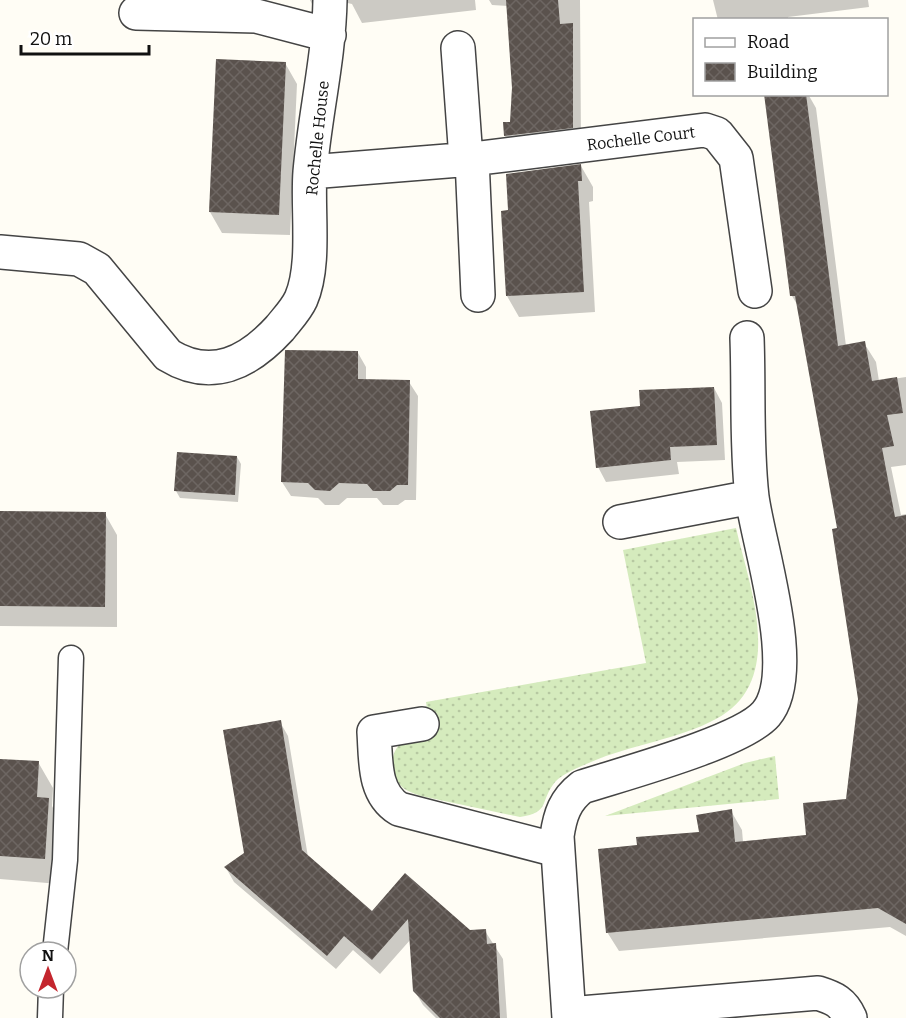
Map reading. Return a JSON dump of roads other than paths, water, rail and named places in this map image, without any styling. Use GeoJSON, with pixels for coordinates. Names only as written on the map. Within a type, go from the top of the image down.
{"type":"FeatureCollection","features":[{"type":"Feature","properties":{"kind":"street","name":"Rochelle House"},"geometry":{"type":"LineString","coordinates":[[0,252],[79,259],[97,269],[168,356],[182,364],[226,367],[249,358],[291,315],[301,298],[307,276],[310,172],[329,35],[330,0]]}},
{"type":"Feature","properties":{"kind":"street"},"geometry":{"type":"LineString","coordinates":[[136,14],[256,16],[329,35]]}},
{"type":"Feature","properties":{"kind":"street"},"geometry":{"type":"LineString","coordinates":[[458,48],[469,159],[478,295]]}},
{"type":"Feature","properties":{"kind":"street","name":"Rochelle Court"},"geometry":{"type":"LineString","coordinates":[[310,172],[469,159],[705,130],[717,134],[736,158],[755,291]]}},
{"type":"Feature","properties":{"kind":"street"},"geometry":{"type":"LineString","coordinates":[[747,339],[752,497],[779,639],[780,668],[775,700],[766,714],[741,734],[582,787],[571,796],[560,817],[557,850],[569,1016],[818,993],[836,998],[846,1008],[850,1018]]}},
{"type":"Feature","properties":{"kind":"street"},"geometry":{"type":"LineString","coordinates":[[620,522],[752,497]]}},
{"type":"Feature","properties":{"kind":"street"},"geometry":{"type":"LineString","coordinates":[[422,724],[374,732],[378,777],[389,803],[399,809],[557,850]]}},
{"type":"Feature","properties":{"kind":"lane"},"geometry":{"type":"LineString","coordinates":[[56,940],[65,860],[71,658]]}},
{"type":"Feature","properties":{"kind":"lane"},"geometry":{"type":"LineString","coordinates":[[50,1018],[51,1000]]}}]}
